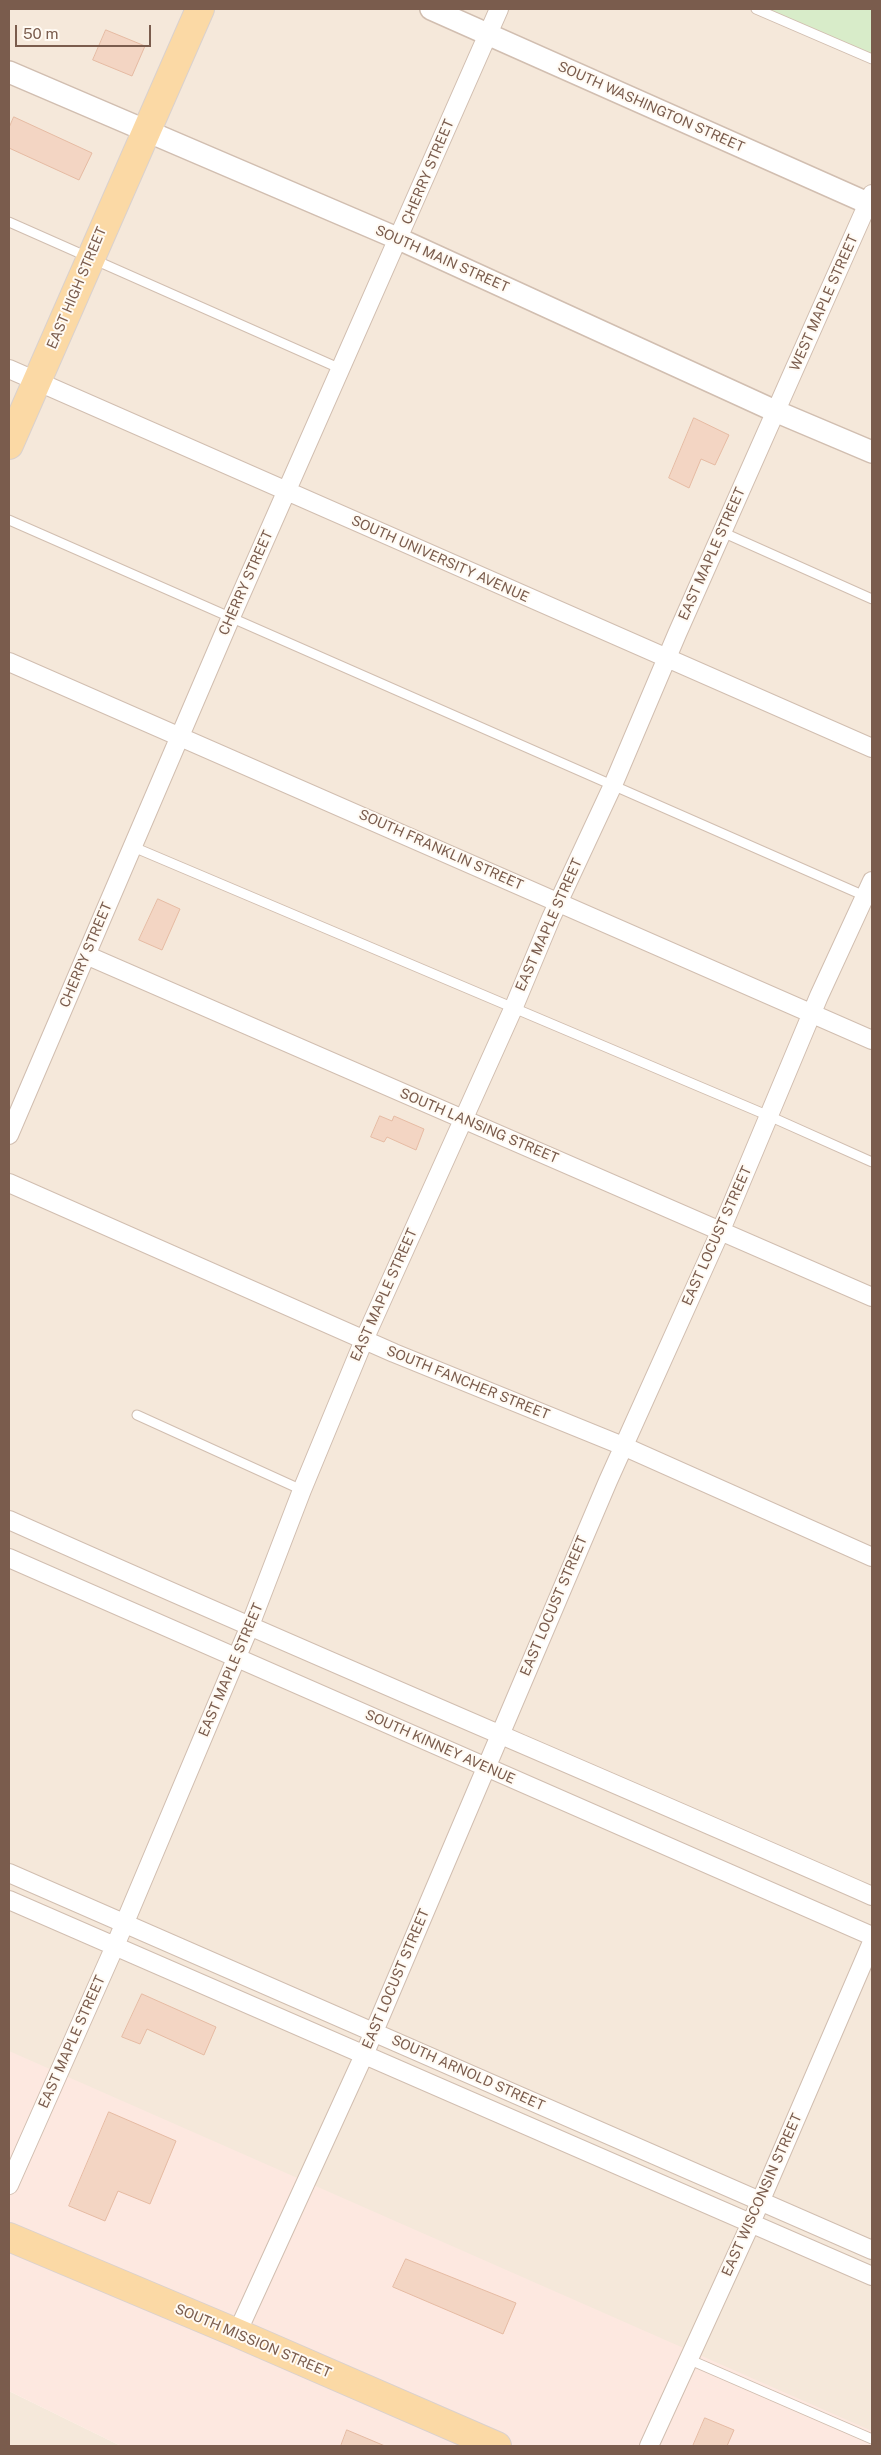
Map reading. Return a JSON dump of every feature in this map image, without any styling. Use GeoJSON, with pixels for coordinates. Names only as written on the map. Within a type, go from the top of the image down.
{"type":"FeatureCollection","features":[{"type":"Feature","properties":{"kind":"main road","name":"EAST HIGH STREET"},"geometry":{"type":"LineString","coordinates":[[9,445],[145,130],[200,9]]}},
{"type":"Feature","properties":{"kind":"main road","name":"SOUTH MISSION STREET"},"geometry":{"type":"LineString","coordinates":[[9,2237],[237,2333],[497,2446]]}},
{"type":"Feature","properties":{"kind":"street","name":"SOUTH WASHINGTON STREET"},"geometry":{"type":"LineString","coordinates":[[430,9],[871,201]]}},
{"type":"Feature","properties":{"kind":"street","name":"CHERRY STREET"},"geometry":{"type":"LineString","coordinates":[[9,1135],[131,846],[499,9]]}},
{"type":"Feature","properties":{"kind":"street","name":"SOUTH MAIN STREET"},"geometry":{"type":"LineString","coordinates":[[9,72],[399,239],[775,412],[872,452]]}},
{"type":"Feature","properties":{"kind":"street","name":"WEST MAPLE STREET"},"geometry":{"type":"LineString","coordinates":[[775,412],[871,201]]}},
{"type":"Feature","properties":{"kind":"street","name":"SOUTH UNIVERSITY AVENUE"},"geometry":{"type":"LineString","coordinates":[[9,369],[872,748]]}},
{"type":"Feature","properties":{"kind":"street","name":"EAST MAPLE STREET"},"geometry":{"type":"LineString","coordinates":[[9,2185],[115,1946],[249,1628],[302,1490],[364,1340],[513,1008],[558,901],[613,785],[775,412]]}},
{"type":"Feature","properties":{"kind":"street","name":"SOUTH FRANKLIN STREET"},"geometry":{"type":"LineString","coordinates":[[9,662],[872,1040]]}},
{"type":"Feature","properties":{"kind":"street","name":"EAST LOCUST STREET"},"geometry":{"type":"LineString","coordinates":[[237,2333],[364,2055],[485,1766],[623,1446],[721,1230],[812,1014],[870,892]]}},
{"type":"Feature","properties":{"kind":"street","name":"SOUTH LANSING STREET"},"geometry":{"type":"LineString","coordinates":[[86,955],[872,1297]]}},
{"type":"Feature","properties":{"kind":"street","name":"SOUTH FANCHER STREET"},"geometry":{"type":"LineString","coordinates":[[9,1183],[364,1340],[623,1446],[872,1557]]}},
{"type":"Feature","properties":{"kind":"street"},"geometry":{"type":"LineString","coordinates":[[9,1520],[249,1628],[500,1733],[872,1896]]}},
{"type":"Feature","properties":{"kind":"street","name":"SOUTH KINNEY AVENUE"},"geometry":{"type":"LineString","coordinates":[[9,1558],[872,1936]]}},
{"type":"Feature","properties":{"kind":"street","name":"SOUTH ARNOLD STREET"},"geometry":{"type":"LineString","coordinates":[[9,1873],[872,2250]]}},
{"type":"Feature","properties":{"kind":"street","name":"SOUTH ARNOLD STREET"},"geometry":{"type":"LineString","coordinates":[[9,1900],[872,2276]]}},
{"type":"Feature","properties":{"kind":"street","name":"EAST WISCONSIN STREET"},"geometry":{"type":"LineString","coordinates":[[649,2446],[751,2223],[872,1942]]}},
{"type":"Feature","properties":{"kind":"lane"},"geometry":{"type":"LineString","coordinates":[[756,9],[872,59]]}},
{"type":"Feature","properties":{"kind":"lane"},"geometry":{"type":"LineString","coordinates":[[9,222],[341,369]]}},
{"type":"Feature","properties":{"kind":"lane"},"geometry":{"type":"LineString","coordinates":[[9,520],[613,785],[870,892]]}},
{"type":"Feature","properties":{"kind":"lane"},"geometry":{"type":"LineString","coordinates":[[722,532],[872,599]]}},
{"type":"Feature","properties":{"kind":"lane"},"geometry":{"type":"LineString","coordinates":[[131,846],[769,1116],[872,1162]]}},
{"type":"Feature","properties":{"kind":"lane"},"geometry":{"type":"LineString","coordinates":[[137,1415],[302,1490]]}},
{"type":"Feature","properties":{"kind":"lane"},"geometry":{"type":"LineString","coordinates":[[688,2359],[872,2439]]}},
{"type":"Feature","properties":{"kind":"shaded area"},"geometry":{"type":"Polygon","coordinates":[[[9,9],[872,9],[872,2438],[9,2054],[9,9]]]}},
{"type":"Feature","properties":{"kind":"shaded area"},"geometry":{"type":"Polygon","coordinates":[[[9,2051],[872,2431],[872,2446],[121,2446],[9,2391],[9,2051]]]}},
{"type":"Feature","properties":{"kind":"shaded area"},"geometry":{"type":"Polygon","coordinates":[[[9,2391],[121,2446],[9,2446],[9,2391]]]}},
{"type":"Feature","properties":{"kind":"green space"},"geometry":{"type":"Polygon","coordinates":[[[761,9],[872,9],[872,55],[761,9]]]}},
{"type":"Feature","properties":{"kind":"building"},"geometry":{"type":"Polygon","coordinates":[[[106,30],[145,46],[132,76],[93,60],[106,30]]]}},
{"type":"Feature","properties":{"kind":"building"},"geometry":{"type":"Polygon","coordinates":[[[14,117],[92,153],[79,180],[9,148],[9,128],[14,117]]]}},
{"type":"Feature","properties":{"kind":"building"},"geometry":{"type":"Polygon","coordinates":[[[694,418],[729,435],[715,465],[701,459],[689,488],[669,478],[694,418]]]}},
{"type":"Feature","properties":{"kind":"building"},"geometry":{"type":"Polygon","coordinates":[[[158,899],[180,909],[162,950],[139,940],[158,899]]]}},
{"type":"Feature","properties":{"kind":"building"},"geometry":{"type":"Polygon","coordinates":[[[380,1116],[392,1121],[394,1116],[424,1129],[416,1150],[387,1137],[384,1142],[371,1137],[380,1116]]]}},
{"type":"Feature","properties":{"kind":"building"},"geometry":{"type":"Polygon","coordinates":[[[142,1994],[216,2027],[204,2055],[147,2029],[140,2044],[122,2037],[142,1994]]]}},
{"type":"Feature","properties":{"kind":"building"},"geometry":{"type":"Polygon","coordinates":[[[109,2112],[176,2141],[150,2204],[118,2191],[105,2221],[69,2206],[109,2112]]]}},
{"type":"Feature","properties":{"kind":"building"},"geometry":{"type":"Polygon","coordinates":[[[406,2259],[516,2303],[503,2334],[393,2287],[406,2259]]]}},
{"type":"Feature","properties":{"kind":"building"},"geometry":{"type":"Polygon","coordinates":[[[705,2418],[734,2430],[727,2446],[693,2446],[705,2418]]]}},
{"type":"Feature","properties":{"kind":"building"},"geometry":{"type":"Polygon","coordinates":[[[347,2430],[385,2446],[341,2446],[347,2430]]]}}]}
